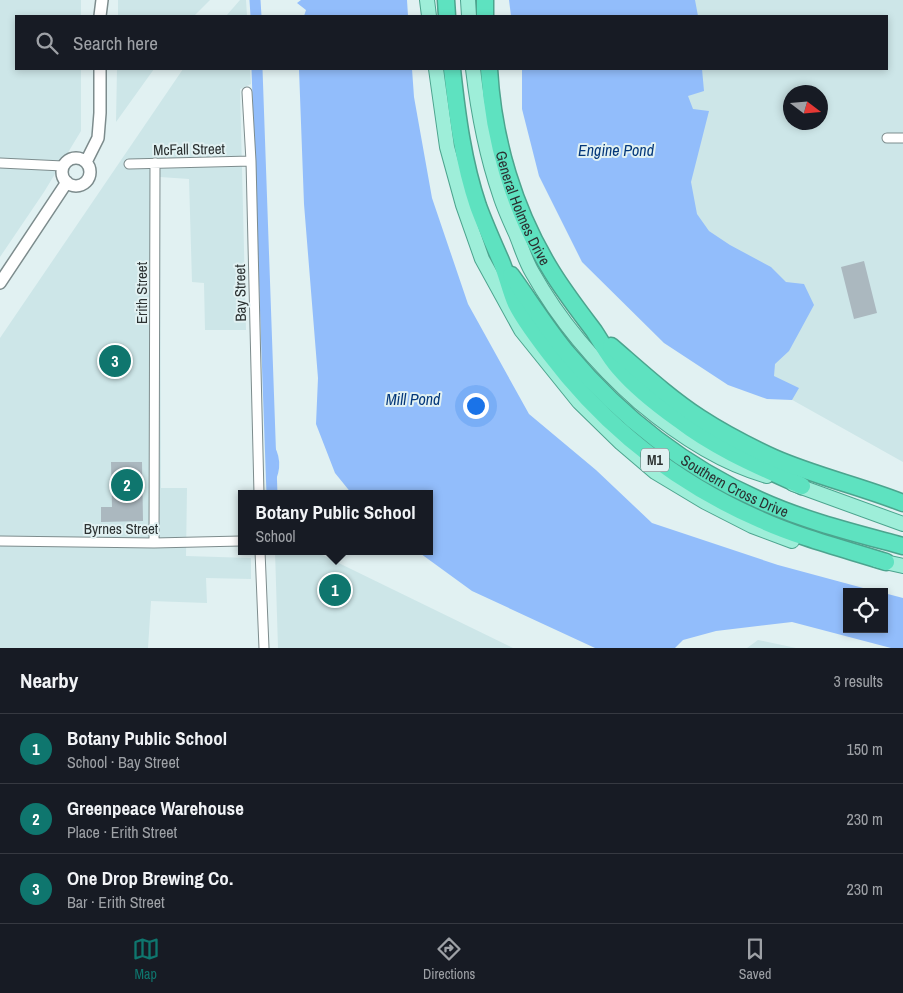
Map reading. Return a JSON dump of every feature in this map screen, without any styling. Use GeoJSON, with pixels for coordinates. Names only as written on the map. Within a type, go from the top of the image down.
{"type":"FeatureCollection","features":[{"type":"Feature","properties":{"kind":"highway"},"geometry":{"type":"LineString","coordinates":[[446,0],[447,15]]}},
{"type":"Feature","properties":{"kind":"highway"},"geometry":{"type":"LineString","coordinates":[[485,0],[485,15]]}},
{"type":"Feature","properties":{"kind":"highway","name":"M1"},"geometry":{"type":"LineString","coordinates":[[452,70],[461,138],[468,171],[488,233],[502,263],[516,304],[535,334],[580,391],[621,432],[654,460],[725,502],[761,520],[806,537],[886,562]]}},
{"type":"Feature","properties":{"kind":"highway","name":"General Holmes Drive"},"geometry":{"type":"LineString","coordinates":[[488,70],[495,127],[504,163],[518,202],[551,271],[594,332]]}},
{"type":"Feature","properties":{"kind":"highway","name":"Southern Cross Drive"},"geometry":{"type":"LineString","coordinates":[[502,263],[569,355],[633,421],[671,451],[716,479],[759,501],[799,516],[903,546]]}},
{"type":"Feature","properties":{"kind":"highway"},"geometry":{"type":"LineString","coordinates":[[594,332],[619,368],[680,422],[715,443],[802,486]]}},
{"type":"Feature","properties":{"kind":"highway"},"geometry":{"type":"LineString","coordinates":[[594,332],[668,394],[700,418],[742,442],[775,458],[903,503]]}},
{"type":"Feature","properties":{"kind":"main road"},"geometry":{"type":"LineString","coordinates":[[427,0],[429,15]]}},
{"type":"Feature","properties":{"kind":"main road"},"geometry":{"type":"LineString","coordinates":[[468,0],[469,15]]}},
{"type":"Feature","properties":{"kind":"main road"},"geometry":{"type":"LineString","coordinates":[[436,70],[448,147],[463,205],[482,259],[521,330],[579,402],[620,443],[655,472],[713,506],[752,526],[793,541],[831,553],[886,562]]}},
{"type":"Feature","properties":{"kind":"main road"},"geometry":{"type":"LineString","coordinates":[[473,70],[483,134],[500,195],[531,270],[558,313],[591,355],[617,382],[663,422],[709,452],[744,470],[802,486],[903,524]]}},
{"type":"Feature","properties":{"kind":"main road","name":"M1"},"geometry":{"type":"LineString","coordinates":[[886,562],[903,566]]}},
{"type":"Feature","properties":{"kind":"street"},"geometry":{"type":"LineString","coordinates":[[100,15],[102,0]]}},
{"type":"Feature","properties":{"kind":"street"},"geometry":{"type":"LineString","coordinates":[[86,162],[98,138],[100,70]]}},
{"type":"Feature","properties":{"kind":"street","name":"Bay Street"},"geometry":{"type":"LineString","coordinates":[[247,92],[251,161],[259,490]]}},
{"type":"Feature","properties":{"kind":"street"},"geometry":{"type":"LineString","coordinates":[[887,138],[903,138]]}},
{"type":"Feature","properties":{"kind":"street"},"geometry":{"type":"LineString","coordinates":[[73,158],[82,159],[90,169],[90,174],[86,182],[79,186],[70,185],[62,175],[63,166],[73,158]]}},
{"type":"Feature","properties":{"kind":"street","name":"McFall Street"},"geometry":{"type":"LineString","coordinates":[[128,164],[251,161]]}},
{"type":"Feature","properties":{"kind":"street"},"geometry":{"type":"LineString","coordinates":[[0,163],[63,166]]}},
{"type":"Feature","properties":{"kind":"street","name":"Erith Street"},"geometry":{"type":"LineString","coordinates":[[154,543],[155,164]]}},
{"type":"Feature","properties":{"kind":"street"},"geometry":{"type":"LineString","coordinates":[[0,284],[67,182]]}},
{"type":"Feature","properties":{"kind":"street","name":"Byrnes Street"},"geometry":{"type":"LineString","coordinates":[[0,541],[154,543],[238,541]]}},
{"type":"Feature","properties":{"kind":"street"},"geometry":{"type":"LineString","coordinates":[[260,555],[264,648]]}},
{"type":"Feature","properties":{"kind":"shaded area"},"geometry":{"type":"Polygon","coordinates":[[[0,0],[81,0],[81,15],[15,15],[15,70],[81,70],[81,131],[44,192],[0,257],[0,0]]]}},
{"type":"Feature","properties":{"kind":"shaded area"},"geometry":{"type":"Polygon","coordinates":[[[118,0],[210,0],[195,15],[118,15],[118,0]]]}},
{"type":"Feature","properties":{"kind":"shaded area"},"geometry":{"type":"Polygon","coordinates":[[[240,0],[246,0],[247,15],[227,15],[240,0]]]}},
{"type":"Feature","properties":{"kind":"shaded area"},"geometry":{"type":"Polygon","coordinates":[[[532,0],[903,0],[903,462],[680,337],[538,70],[888,70],[888,15],[533,15],[532,0]]]}},
{"type":"Feature","properties":{"kind":"shaded area"},"geometry":{"type":"Polygon","coordinates":[[[117,70],[153,70],[116,122],[117,70]]]}},
{"type":"Feature","properties":{"kind":"shaded area"},"geometry":{"type":"Polygon","coordinates":[[[182,70],[250,70],[251,84],[240,89],[246,330],[205,330],[204,283],[192,282],[189,179],[160,177],[161,488],[187,488],[186,556],[251,558],[251,579],[206,578],[207,603],[151,601],[148,648],[0,648],[0,338],[182,70]]]}},
{"type":"Feature","properties":{"kind":"shaded area"},"geometry":{"type":"Polygon","coordinates":[[[275,555],[322,555],[513,648],[278,648],[275,555]]]}},
{"type":"Feature","properties":{"kind":"shaded area"},"geometry":{"type":"Polygon","coordinates":[[[758,640],[796,648],[747,648],[758,640]]]}},
{"type":"Feature","properties":{"kind":"water"},"geometry":{"type":"Polygon","coordinates":[[[301,0],[407,0],[408,15],[304,15],[306,10],[297,3],[301,0]]]}},
{"type":"Feature","properties":{"kind":"water"},"geometry":{"type":"Polygon","coordinates":[[[509,0],[695,0],[698,15],[511,15],[509,0]]]}},
{"type":"Feature","properties":{"kind":"water","name":"Mill Pond"},"geometry":{"type":"Polygon","coordinates":[[[299,70],[412,70],[414,97],[432,198],[468,304],[529,414],[596,470],[652,523],[778,565],[863,588],[843,588],[843,633],[888,633],[888,594],[903,598],[903,648],[891,648],[792,622],[716,631],[683,640],[675,648],[595,648],[472,591],[422,555],[433,555],[433,490],[349,490],[335,473],[316,424],[318,378],[304,204],[299,70]]]}},
{"type":"Feature","properties":{"kind":"water","name":"Engine Pond"},"geometry":{"type":"Polygon","coordinates":[[[522,70],[702,70],[704,91],[688,96],[693,109],[709,111],[691,182],[697,214],[709,231],[730,245],[771,267],[786,282],[804,284],[814,305],[789,351],[775,364],[774,376],[799,388],[792,400],[767,399],[728,385],[664,343],[582,262],[539,176],[522,109],[522,70]]]}},
{"type":"Feature","properties":{"kind":"building"},"geometry":{"type":"Polygon","coordinates":[[[864,261],[877,313],[854,319],[841,267],[864,261]]]}},
{"type":"Feature","properties":{"kind":"building"},"geometry":{"type":"Polygon","coordinates":[[[111,462],[142,462],[143,521],[101,522],[101,507],[112,507],[111,462]]]}},
{"type":"Feature","properties":{"kind":"waterway"},"geometry":{"type":"LineString","coordinates":[[255,0],[256,15]]}},
{"type":"Feature","properties":{"kind":"waterway"},"geometry":{"type":"LineString","coordinates":[[257,70],[272,490]]}},
{"type":"Feature","properties":{"kind":"waterway"},"geometry":{"type":"LineString","coordinates":[[269,441],[273,446],[278,463],[272,485],[274,490]]}},
{"type":"Feature","properties":{"kind":"place","name":"One Drop Brewing Co."},"geometry":{"type":"Point","coordinates":[115,361]}},
{"type":"Feature","properties":{"kind":"place","name":"Greenpeace Warehouse"},"geometry":{"type":"Point","coordinates":[127,485]}},
{"type":"Feature","properties":{"kind":"place","name":"Botany Public School"},"geometry":{"type":"Point","coordinates":[335,590]}}]}
